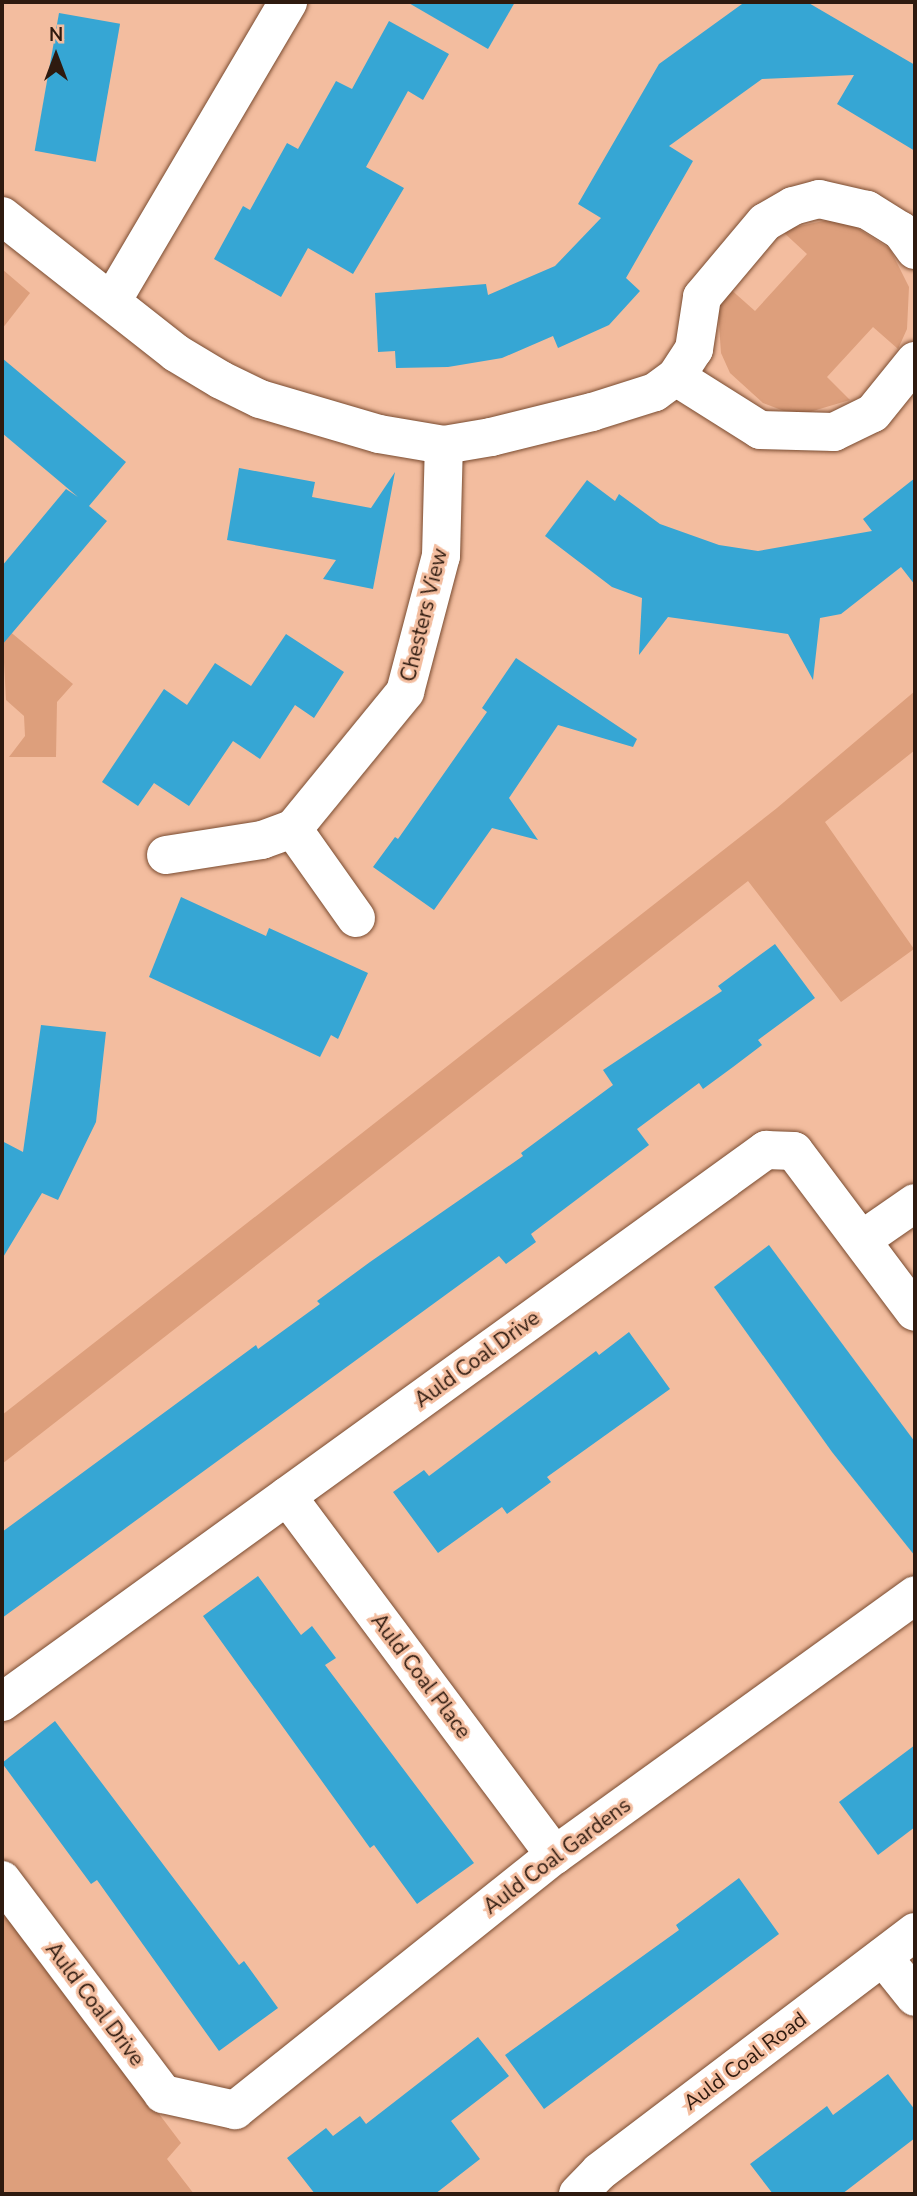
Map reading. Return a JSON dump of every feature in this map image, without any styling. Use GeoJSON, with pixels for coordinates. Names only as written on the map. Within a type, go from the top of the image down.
{"type":"FeatureCollection","features":[{"type":"Feature","properties":{"kind":"street"},"geometry":{"type":"LineString","coordinates":[[112,301],[288,2]]}},
{"type":"Feature","properties":{"kind":"street"},"geometry":{"type":"LineString","coordinates":[[2,216],[176,353],[260,399],[379,434],[444,445],[592,412],[655,392],[676,377],[694,349],[702,298],[708,288],[765,222],[793,206],[819,198],[867,210],[901,231],[915,250]]}},
{"type":"Feature","properties":{"kind":"street"},"geometry":{"type":"LineString","coordinates":[[676,377],[761,430],[834,432],[873,413],[915,361]]}},
{"type":"Feature","properties":{"kind":"street","name":"Chesters View"},"geometry":{"type":"LineString","coordinates":[[293,829],[405,692],[415,668],[429,589],[441,556],[444,445]]}},
{"type":"Feature","properties":{"kind":"street"},"geometry":{"type":"LineString","coordinates":[[166,855],[262,840],[293,829],[356,918]]}},
{"type":"Feature","properties":{"kind":"street","name":"Auld Coal Drive"},"geometry":{"type":"LineString","coordinates":[[2,1702],[766,1150],[794,1151],[863,1239],[915,1312]]}},
{"type":"Feature","properties":{"kind":"street"},"geometry":{"type":"LineString","coordinates":[[863,1239],[915,1203]]}},
{"type":"Feature","properties":{"kind":"street","name":"Auld Coal Place"},"geometry":{"type":"LineString","coordinates":[[287,1496],[555,1855]]}},
{"type":"Feature","properties":{"kind":"street","name":"Auld Coal Gardens"},"geometry":{"type":"LineString","coordinates":[[202,2104],[234,2110],[555,1855],[915,1595]]}},
{"type":"Feature","properties":{"kind":"street","name":"Auld Coal Drive"},"geometry":{"type":"LineString","coordinates":[[2,1880],[163,2094],[202,2104]]}},
{"type":"Feature","properties":{"kind":"street","name":"Auld Coal Road"},"geometry":{"type":"LineString","coordinates":[[578,2194],[598,2172],[915,1932]]}},
{"type":"Feature","properties":{"kind":"street"},"geometry":{"type":"LineString","coordinates":[[883,1957],[915,1997]]}},
{"type":"Feature","properties":{"kind":"shaded area"},"geometry":{"type":"Polygon","coordinates":[[[828,220],[851,224],[890,249],[909,287],[907,329],[898,349],[873,327],[827,377],[850,400],[806,413],[784,411],[763,403],[730,373],[721,353],[718,309],[728,287],[755,311],[807,254],[781,230],[828,220]]]}},
{"type":"Feature","properties":{"kind":"shaded area"},"geometry":{"type":"Polygon","coordinates":[[[2,269],[30,293],[2,329],[2,269]]]}},
{"type":"Feature","properties":{"kind":"shaded area"},"geometry":{"type":"Polygon","coordinates":[[[2,625],[73,684],[57,702],[56,757],[9,757],[25,736],[24,716],[6,700],[2,625]]]}},
{"type":"Feature","properties":{"kind":"shaded area"},"geometry":{"type":"Polygon","coordinates":[[[915,691],[915,750],[825,822],[914,949],[841,1002],[748,881],[2,1464],[2,1415],[777,808],[915,691]]]}},
{"type":"Feature","properties":{"kind":"shaded area"},"geometry":{"type":"Polygon","coordinates":[[[2,1906],[181,2143],[167,2159],[194,2194],[2,2194],[2,1906]]]}},
{"type":"Feature","properties":{"kind":"building"},"geometry":{"type":"Polygon","coordinates":[[[407,2],[515,2],[488,49],[407,2]]]}},
{"type":"Feature","properties":{"kind":"building"},"geometry":{"type":"Polygon","coordinates":[[[807,2],[915,65],[915,151],[837,104],[854,75],[762,79],[669,146],[693,161],[626,278],[640,291],[609,325],[558,348],[553,336],[502,358],[448,367],[396,368],[395,351],[378,352],[375,293],[486,284],[488,295],[555,266],[601,218],[578,204],[659,64],[742,4],[807,2]]]}},
{"type":"Feature","properties":{"kind":"building"},"geometry":{"type":"Polygon","coordinates":[[[59,13],[120,24],[96,162],[35,151],[59,13]]]}},
{"type":"Feature","properties":{"kind":"building"},"geometry":{"type":"Polygon","coordinates":[[[389,21],[449,54],[423,100],[408,91],[366,167],[404,188],[353,274],[308,248],[281,297],[214,259],[243,206],[250,210],[287,143],[298,149],[336,81],[352,89],[389,21]]]}},
{"type":"Feature","properties":{"kind":"building"},"geometry":{"type":"Polygon","coordinates":[[[2,358],[126,462],[89,506],[107,521],[2,645],[2,566],[66,489],[78,497],[2,433],[2,358]]]}},
{"type":"Feature","properties":{"kind":"building"},"geometry":{"type":"Polygon","coordinates":[[[239,468],[315,482],[312,497],[371,508],[395,472],[373,589],[323,579],[336,560],[227,540],[239,468]]]}},
{"type":"Feature","properties":{"kind":"building"},"geometry":{"type":"Polygon","coordinates":[[[915,478],[915,585],[901,567],[841,614],[820,618],[813,680],[788,634],[668,617],[639,655],[642,598],[612,587],[545,536],[587,480],[615,501],[619,494],[660,524],[719,545],[758,551],[872,531],[863,519],[915,478]]]}},
{"type":"Feature","properties":{"kind":"building"},"geometry":{"type":"Polygon","coordinates":[[[286,634],[344,672],[314,718],[295,705],[260,759],[233,741],[189,806],[154,783],[138,806],[102,782],[164,689],[187,705],[215,663],[251,686],[286,634]]]}},
{"type":"Feature","properties":{"kind":"building"},"geometry":{"type":"Polygon","coordinates":[[[516,658],[637,739],[633,747],[558,725],[509,798],[538,840],[492,828],[434,910],[373,867],[395,837],[398,839],[487,712],[482,708],[516,658]]]}},
{"type":"Feature","properties":{"kind":"building"},"geometry":{"type":"Polygon","coordinates":[[[181,897],[266,936],[269,928],[368,973],[338,1039],[331,1035],[320,1057],[149,977],[181,897]]]}},
{"type":"Feature","properties":{"kind":"building"},"geometry":{"type":"Polygon","coordinates":[[[775,944],[815,998],[758,1040],[762,1045],[733,1067],[703,1089],[699,1083],[637,1129],[649,1145],[531,1234],[536,1242],[506,1264],[499,1256],[2,1618],[2,1532],[256,1345],[258,1349],[320,1304],[317,1301],[370,1262],[523,1156],[521,1153],[613,1085],[603,1070],[722,991],[718,986],[775,944]]]}},
{"type":"Feature","properties":{"kind":"building"},"geometry":{"type":"Polygon","coordinates":[[[41,1025],[106,1032],[96,1122],[58,1200],[42,1193],[2,1259],[2,1141],[23,1152],[41,1025]]]}},
{"type":"Feature","properties":{"kind":"building"},"geometry":{"type":"Polygon","coordinates":[[[769,1245],[915,1442],[915,1556],[832,1452],[714,1287],[769,1245]]]}},
{"type":"Feature","properties":{"kind":"building"},"geometry":{"type":"Polygon","coordinates":[[[629,1332],[670,1389],[547,1477],[551,1482],[507,1514],[502,1507],[438,1553],[393,1492],[424,1470],[429,1476],[596,1351],[599,1355],[629,1332]]]}},
{"type":"Feature","properties":{"kind":"building"},"geometry":{"type":"Polygon","coordinates":[[[258,1576],[301,1635],[312,1626],[336,1658],[325,1665],[474,1863],[417,1904],[374,1845],[370,1848],[203,1616],[258,1576]]]}},
{"type":"Feature","properties":{"kind":"building"},"geometry":{"type":"Polygon","coordinates":[[[55,1721],[239,1965],[244,1961],[278,2008],[219,2051],[97,1880],[91,1884],[2,1763],[55,1721]]]}},
{"type":"Feature","properties":{"kind":"building"},"geometry":{"type":"Polygon","coordinates":[[[915,1745],[915,1827],[878,1855],[839,1802],[915,1745]]]}},
{"type":"Feature","properties":{"kind":"building"},"geometry":{"type":"Polygon","coordinates":[[[739,1878],[779,1934],[544,2109],[505,2055],[679,1930],[676,1925],[739,1878]]]}},
{"type":"Feature","properties":{"kind":"building"},"geometry":{"type":"Polygon","coordinates":[[[478,2037],[509,2076],[451,2121],[480,2159],[435,2194],[315,2194],[287,2158],[326,2128],[333,2136],[360,2116],[366,2124],[478,2037]]]}},
{"type":"Feature","properties":{"kind":"building"},"geometry":{"type":"Polygon","coordinates":[[[888,2074],[915,2110],[915,2138],[842,2194],[773,2194],[750,2164],[827,2106],[833,2115],[888,2074]]]}}]}
